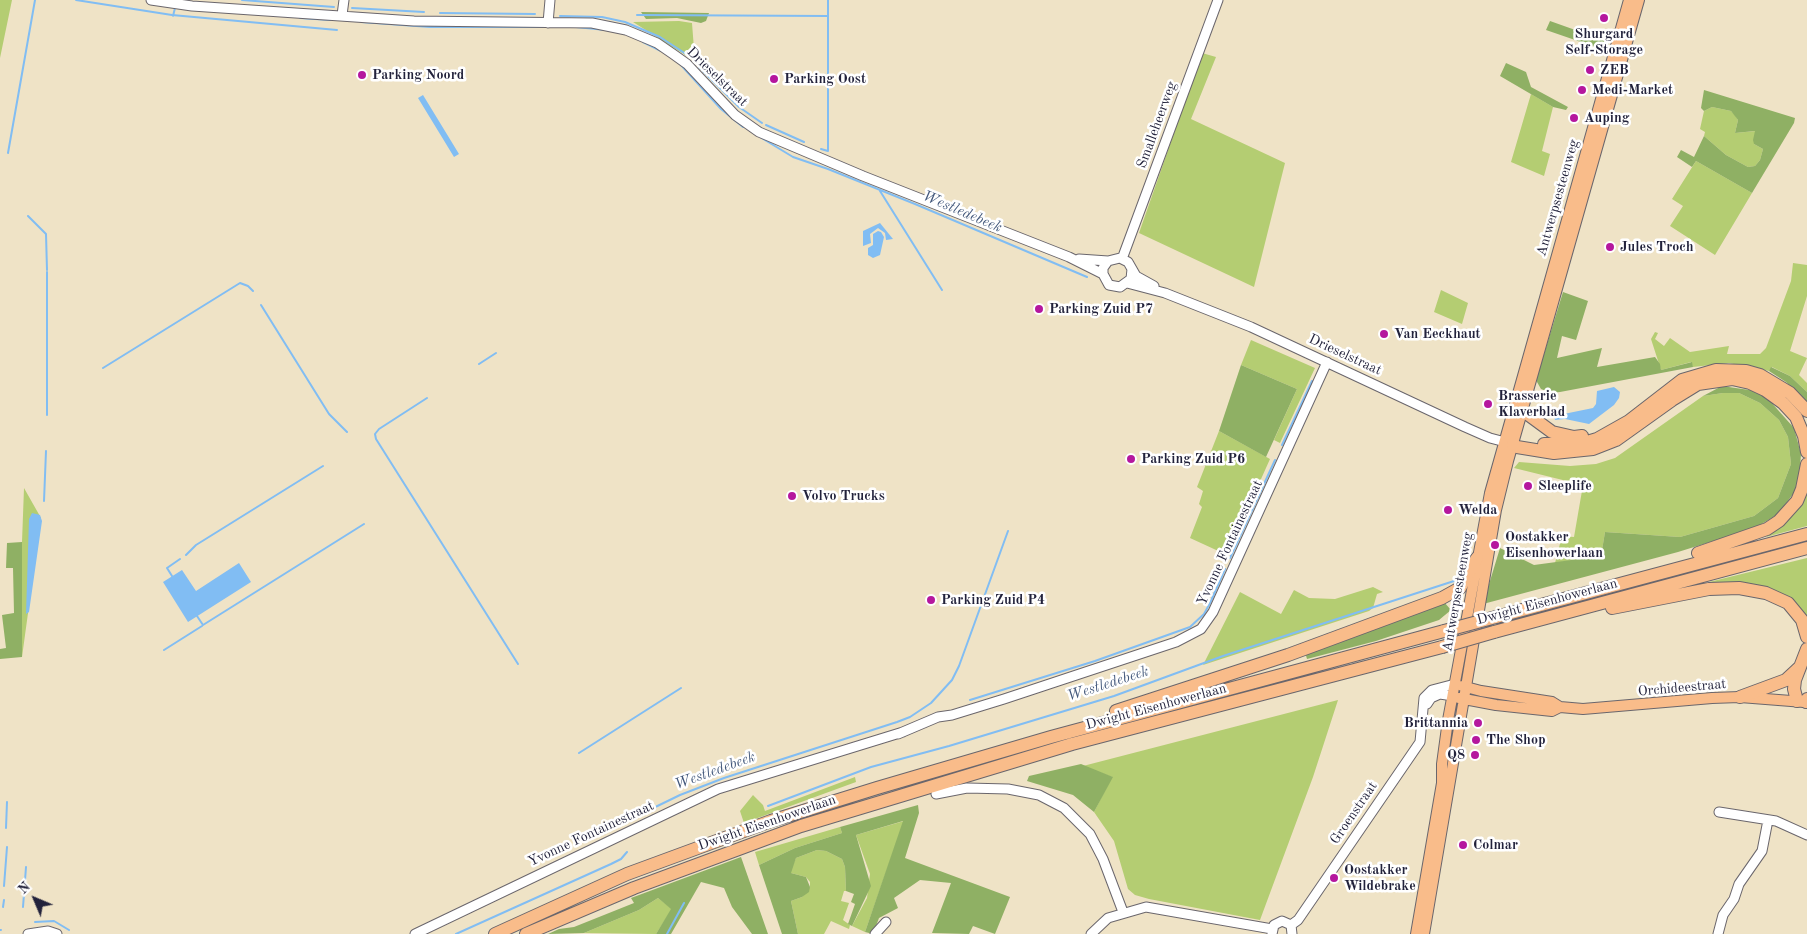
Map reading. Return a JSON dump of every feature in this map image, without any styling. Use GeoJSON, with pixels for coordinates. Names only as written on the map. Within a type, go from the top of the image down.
{"type":"FeatureCollection","features":[{"type":"Feature","properties":{"kind":"highway"},"geometry":{"type":"LineString","coordinates":[[1508,443],[1580,444],[1612,432],[1682,380],[1716,370],[1746,371],[1760,375],[1790,393],[1807,410]]}},
{"type":"Feature","properties":{"kind":"highway"},"geometry":{"type":"LineString","coordinates":[[1508,443],[1516,448],[1554,453],[1594,449],[1616,440],[1698,384],[1732,379],[1750,383],[1766,390],[1783,403],[1796,417],[1804,436],[1807,452]]}},
{"type":"Feature","properties":{"kind":"highway"},"geometry":{"type":"LineString","coordinates":[[1522,410],[1546,429],[1562,435],[1574,437],[1612,432]]}},
{"type":"Feature","properties":{"kind":"highway"},"geometry":{"type":"LineString","coordinates":[[1665,570],[1689,556],[1767,529],[1779,521],[1797,501],[1802,489],[1807,464]]}},
{"type":"Feature","properties":{"kind":"highway","name":"Dwight Eisenhowerlaan"},"geometry":{"type":"LineString","coordinates":[[495,934],[627,874],[770,821],[877,788],[1051,737],[1665,570],[1807,534]]}},
{"type":"Feature","properties":{"kind":"highway","name":"Dwight Eisenhowerlaan"},"geometry":{"type":"LineString","coordinates":[[526,934],[634,888],[801,826],[1072,744],[1442,647],[1572,610],[1807,548]]}},
{"type":"Feature","properties":{"kind":"highway"},"geometry":{"type":"LineString","coordinates":[[1051,737],[1111,713],[1288,655],[1442,598],[1460,588],[1477,558]]}},
{"type":"Feature","properties":{"kind":"highway"},"geometry":{"type":"LineString","coordinates":[[1572,610],[1602,610],[1709,589],[1739,588],[1766,593],[1788,603],[1802,620],[1807,638]]}},
{"type":"Feature","properties":{"kind":"highway"},"geometry":{"type":"LineString","coordinates":[[1804,701],[1794,689],[1807,649]]}},
{"type":"Feature","properties":{"kind":"highway"},"geometry":{"type":"LineString","coordinates":[[1740,697],[1786,680],[1800,667]]}},
{"type":"Feature","properties":{"kind":"main road","name":"Antwerpsesteenweg"},"geometry":{"type":"LineString","coordinates":[[1595,138],[1629,0]]}},
{"type":"Feature","properties":{"kind":"main road","name":"Antwerpsesteenweg"},"geometry":{"type":"LineString","coordinates":[[1416,934],[1442,783],[1442,764],[1453,696],[1477,558],[1595,138],[1639,0]]}},
{"type":"Feature","properties":{"kind":"main road","name":"Antwerpsesteenweg"},"geometry":{"type":"LineString","coordinates":[[1424,934],[1508,443],[1522,410],[1553,285]]}},
{"type":"Feature","properties":{"kind":"main road","name":"Orchideestraat"},"geometry":{"type":"LineString","coordinates":[[1455,684],[1481,691],[1552,702],[1560,707],[1583,709],[1740,697],[1804,701]]}},
{"type":"Feature","properties":{"kind":"main road","name":"Orchideestraat"},"geometry":{"type":"LineString","coordinates":[[1453,696],[1528,709],[1552,711],[1560,707]]}},
{"type":"Feature","properties":{"kind":"street","name":"Drieselstraat"},"geometry":{"type":"LineString","coordinates":[[151,0],[414,21],[607,25],[643,36],[687,64],[735,114],[760,132],[863,176],[1069,257],[1102,274],[1106,282],[1112,287],[1120,287],[1127,283],[1165,292]]}},
{"type":"Feature","properties":{"kind":"street","name":"Drieselstraat"},"geometry":{"type":"LineString","coordinates":[[186,0],[204,5]]}},
{"type":"Feature","properties":{"kind":"street"},"geometry":{"type":"LineString","coordinates":[[342,15],[344,0]]}},
{"type":"Feature","properties":{"kind":"street"},"geometry":{"type":"LineString","coordinates":[[548,23],[550,0]]}},
{"type":"Feature","properties":{"kind":"street","name":"Smalleheerweg"},"geometry":{"type":"LineString","coordinates":[[1122,259],[1218,0]]}},
{"type":"Feature","properties":{"kind":"street","name":"Drieselstraat"},"geometry":{"type":"LineString","coordinates":[[1069,257],[1088,262],[1122,259],[1128,262],[1136,276],[1165,292],[1251,327],[1465,427],[1508,443]]}},
{"type":"Feature","properties":{"kind":"street"},"geometry":{"type":"LineString","coordinates":[[1102,274],[1103,268],[1108,261]]}},
{"type":"Feature","properties":{"kind":"street"},"geometry":{"type":"LineString","coordinates":[[1127,283],[1131,279],[1132,269]]}},
{"type":"Feature","properties":{"kind":"street","name":"Yvonne Fontainestraat"},"geometry":{"type":"LineString","coordinates":[[415,934],[718,789],[898,734],[938,717],[952,715],[1176,642],[1201,628],[1208,622],[1217,605],[1327,362]]}},
{"type":"Feature","properties":{"kind":"street","name":"Groenstraat"},"geometry":{"type":"LineString","coordinates":[[1291,930],[1420,742],[1424,698],[1432,690],[1455,684]]}},
{"type":"Feature","properties":{"kind":"street"},"geometry":{"type":"LineString","coordinates":[[1422,710],[1431,698],[1440,694],[1453,696]]}},
{"type":"Feature","properties":{"kind":"street"},"geometry":{"type":"LineString","coordinates":[[936,794],[968,788],[1008,789],[1039,795],[1057,804],[1074,816],[1090,834],[1103,859],[1123,912]]}},
{"type":"Feature","properties":{"kind":"street"},"geometry":{"type":"LineString","coordinates":[[1719,812],[1768,820],[1807,835]]}},
{"type":"Feature","properties":{"kind":"street"},"geometry":{"type":"LineString","coordinates":[[1718,934],[1723,915],[1734,899],[1739,884],[1762,851],[1768,820]]}},
{"type":"Feature","properties":{"kind":"street"},"geometry":{"type":"LineString","coordinates":[[1091,934],[1108,918],[1123,912],[1146,907],[1272,931],[1278,921],[1286,921],[1291,930]]}},
{"type":"Feature","properties":{"kind":"street"},"geometry":{"type":"LineString","coordinates":[[876,934],[886,922]]}},
{"type":"Feature","properties":{"kind":"street"},"geometry":{"type":"LineString","coordinates":[[28,934],[48,931],[57,934]]}},
{"type":"Feature","properties":{"kind":"green space"},"geometry":{"type":"Polygon","coordinates":[[[0,0],[12,0],[0,58],[0,0]]]}},
{"type":"Feature","properties":{"kind":"green space"},"geometry":{"type":"Polygon","coordinates":[[[641,12],[709,13],[706,21],[701,23],[677,18],[646,19],[641,12]]]}},
{"type":"Feature","properties":{"kind":"green space"},"geometry":{"type":"Polygon","coordinates":[[[679,21],[692,23],[694,49],[690,58],[633,22],[679,21]]]}},
{"type":"Feature","properties":{"kind":"green space"},"geometry":{"type":"Polygon","coordinates":[[[1550,21],[1609,42],[1607,51],[1546,30],[1550,21]]]}},
{"type":"Feature","properties":{"kind":"green space"},"geometry":{"type":"Polygon","coordinates":[[[1202,53],[1216,57],[1191,119],[1285,163],[1254,287],[1139,233],[1202,53]]]}},
{"type":"Feature","properties":{"kind":"green space"},"geometry":{"type":"Polygon","coordinates":[[[1506,63],[1526,72],[1531,87],[1568,107],[1566,110],[1553,107],[1500,76],[1506,63]]]}},
{"type":"Feature","properties":{"kind":"green space"},"geometry":{"type":"Polygon","coordinates":[[[1704,90],[1795,118],[1794,123],[1752,193],[1696,161],[1692,167],[1677,157],[1681,150],[1694,157],[1704,136],[1726,155],[1748,167],[1755,166],[1760,160],[1763,149],[1754,144],[1755,131],[1735,133],[1738,120],[1731,111],[1712,107],[1704,111],[1701,108],[1704,90]]]}},
{"type":"Feature","properties":{"kind":"green space"},"geometry":{"type":"Polygon","coordinates":[[[1531,94],[1553,107],[1542,151],[1550,154],[1544,176],[1511,162],[1531,94]]]}},
{"type":"Feature","properties":{"kind":"green space"},"geometry":{"type":"Polygon","coordinates":[[[1712,107],[1731,111],[1735,115],[1738,120],[1735,133],[1756,131],[1754,144],[1763,149],[1760,160],[1755,166],[1748,167],[1726,155],[1704,136],[1705,132],[1700,129],[1704,111],[1712,107]]]}},
{"type":"Feature","properties":{"kind":"green space"},"geometry":{"type":"Polygon","coordinates":[[[1696,161],[1752,193],[1715,255],[1670,226],[1683,206],[1672,199],[1696,161]]]}},
{"type":"Feature","properties":{"kind":"green space"},"geometry":{"type":"Polygon","coordinates":[[[1793,263],[1807,265],[1807,296],[1790,351],[1807,358],[1799,375],[1807,383],[1807,392],[1790,376],[1772,367],[1769,371],[1729,363],[1693,367],[1691,362],[1661,370],[1651,339],[1655,332],[1658,333],[1655,339],[1664,346],[1670,338],[1690,352],[1729,346],[1727,354],[1760,354],[1766,348],[1791,281],[1793,263]]]}},
{"type":"Feature","properties":{"kind":"green space"},"geometry":{"type":"Polygon","coordinates":[[[1441,290],[1468,303],[1462,324],[1434,312],[1441,290]]]}},
{"type":"Feature","properties":{"kind":"green space"},"geometry":{"type":"Polygon","coordinates":[[[1563,292],[1588,301],[1576,340],[1562,336],[1557,358],[1602,348],[1597,367],[1655,357],[1660,364],[1661,370],[1692,362],[1693,367],[1560,392],[1551,393],[1541,389],[1537,382],[1537,377],[1563,292]]]}},
{"type":"Feature","properties":{"kind":"green space"},"geometry":{"type":"Polygon","coordinates":[[[1251,340],[1315,368],[1280,443],[1274,440],[1297,389],[1241,365],[1251,340]]]}},
{"type":"Feature","properties":{"kind":"green space"},"geometry":{"type":"Polygon","coordinates":[[[1241,365],[1297,389],[1266,457],[1219,431],[1241,365]]]}},
{"type":"Feature","properties":{"kind":"green space"},"geometry":{"type":"Polygon","coordinates":[[[1771,367],[1790,376],[1807,392],[1807,402],[1786,382],[1769,371],[1771,367]]]}},
{"type":"Feature","properties":{"kind":"green space"},"geometry":{"type":"Polygon","coordinates":[[[1722,386],[1756,391],[1770,401],[1794,428],[1801,454],[1799,482],[1793,494],[1778,514],[1755,528],[1678,552],[1483,604],[1500,548],[1534,565],[1601,556],[1605,532],[1680,537],[1754,516],[1778,498],[1791,464],[1788,437],[1779,420],[1760,403],[1739,393],[1703,396],[1722,386]]]}},
{"type":"Feature","properties":{"kind":"green space"},"geometry":{"type":"Polygon","coordinates":[[[1739,393],[1760,403],[1779,420],[1788,437],[1791,464],[1778,498],[1754,516],[1680,537],[1605,532],[1601,556],[1555,563],[1562,536],[1574,537],[1583,485],[1514,468],[1519,462],[1570,466],[1596,464],[1615,458],[1703,396],[1739,393]]]}},
{"type":"Feature","properties":{"kind":"green space"},"geometry":{"type":"Polygon","coordinates":[[[1219,431],[1270,459],[1227,555],[1190,538],[1202,507],[1199,504],[1203,491],[1197,487],[1219,431]]]}},
{"type":"Feature","properties":{"kind":"green space"},"geometry":{"type":"Polygon","coordinates":[[[1807,486],[1807,526],[1766,537],[1794,514],[1804,501],[1803,498],[1807,486]]]}},
{"type":"Feature","properties":{"kind":"green space"},"geometry":{"type":"Polygon","coordinates":[[[24,488],[41,518],[22,657],[22,542],[24,488]]]}},
{"type":"Feature","properties":{"kind":"green space"},"geometry":{"type":"Polygon","coordinates":[[[22,542],[22,657],[0,659],[0,649],[6,648],[2,615],[14,613],[13,568],[6,568],[7,543],[22,542]]]}},
{"type":"Feature","properties":{"kind":"green space"},"geometry":{"type":"Polygon","coordinates":[[[1807,558],[1807,620],[1797,605],[1709,584],[1709,582],[1807,558]]]}},
{"type":"Feature","properties":{"kind":"green space"},"geometry":{"type":"Polygon","coordinates":[[[1373,587],[1383,592],[1377,594],[1373,608],[1369,611],[1203,665],[1240,592],[1281,614],[1294,590],[1309,598],[1335,599],[1373,587]]]}},
{"type":"Feature","properties":{"kind":"green space"},"geometry":{"type":"Polygon","coordinates":[[[1444,602],[1451,610],[1439,620],[1376,641],[1307,659],[1305,652],[1444,602]]]}},
{"type":"Feature","properties":{"kind":"green space"},"geometry":{"type":"Polygon","coordinates":[[[1338,700],[1313,777],[1260,920],[1149,899],[1135,895],[1128,889],[1114,841],[1094,812],[1112,777],[1083,766],[1338,700]]]}},
{"type":"Feature","properties":{"kind":"green space"},"geometry":{"type":"Polygon","coordinates":[[[1081,764],[1113,777],[1094,812],[1073,795],[1027,781],[1029,776],[1081,764]]]}},
{"type":"Feature","properties":{"kind":"green space"},"geometry":{"type":"Polygon","coordinates":[[[855,777],[856,782],[744,823],[740,811],[753,795],[763,805],[765,811],[855,777]]]}},
{"type":"Feature","properties":{"kind":"green space"},"geometry":{"type":"Polygon","coordinates":[[[918,805],[919,813],[905,858],[1010,897],[995,934],[973,926],[969,934],[932,933],[951,883],[920,880],[894,898],[898,908],[879,918],[873,934],[865,932],[903,821],[856,835],[871,886],[852,926],[848,924],[855,904],[851,902],[854,894],[846,891],[845,867],[842,859],[826,851],[817,850],[796,858],[791,873],[806,877],[810,887],[809,892],[791,901],[798,934],[782,934],[759,865],[795,848],[842,833],[840,827],[918,805]]]}},
{"type":"Feature","properties":{"kind":"green space"},"geometry":{"type":"Polygon","coordinates":[[[904,821],[865,932],[852,926],[867,898],[870,874],[856,835],[904,821]]]}},
{"type":"Feature","properties":{"kind":"green space"},"geometry":{"type":"Polygon","coordinates":[[[840,827],[842,833],[795,848],[759,865],[755,852],[840,827]]]}},
{"type":"Feature","properties":{"kind":"green space"},"geometry":{"type":"Polygon","coordinates":[[[817,850],[826,851],[842,859],[845,867],[846,891],[844,891],[841,901],[849,903],[843,920],[850,925],[849,929],[831,921],[824,934],[798,934],[791,901],[802,897],[810,887],[810,882],[806,877],[791,873],[791,869],[796,858],[817,850]]]}},
{"type":"Feature","properties":{"kind":"green space"},"geometry":{"type":"Polygon","coordinates":[[[741,857],[768,934],[752,934],[732,907],[724,888],[701,882],[671,934],[656,934],[671,909],[658,898],[639,910],[584,933],[548,934],[559,929],[574,927],[634,903],[631,898],[741,857]]]}},
{"type":"Feature","properties":{"kind":"green space"},"geometry":{"type":"Polygon","coordinates":[[[658,898],[672,909],[656,934],[584,933],[639,910],[658,898]]]}},
{"type":"Feature","properties":{"kind":"water"},"geometry":{"type":"Polygon","coordinates":[[[423,95],[459,154],[454,157],[418,98],[423,95]]]}},
{"type":"Feature","properties":{"kind":"water"},"geometry":{"type":"Polygon","coordinates":[[[880,223],[893,239],[886,240],[885,233],[878,228],[870,234],[871,243],[863,246],[863,231],[880,223]]]}},
{"type":"Feature","properties":{"kind":"water"},"geometry":{"type":"Polygon","coordinates":[[[878,231],[884,237],[880,255],[873,258],[868,255],[868,248],[873,245],[873,234],[878,231]]]}},
{"type":"Feature","properties":{"kind":"water"},"geometry":{"type":"Polygon","coordinates":[[[1614,387],[1620,392],[1619,398],[1614,405],[1589,424],[1565,419],[1555,420],[1554,416],[1593,408],[1596,404],[1597,391],[1614,387]]]}},
{"type":"Feature","properties":{"kind":"water"},"geometry":{"type":"Polygon","coordinates":[[[32,513],[40,515],[42,521],[29,612],[26,614],[29,519],[32,513]]]}},
{"type":"Feature","properties":{"kind":"water"},"geometry":{"type":"Polygon","coordinates":[[[239,563],[251,582],[188,622],[163,582],[182,570],[196,591],[239,563]]]}},
{"type":"Feature","properties":{"kind":"waterway"},"geometry":{"type":"LineString","coordinates":[[8,153],[35,0]]}},
{"type":"Feature","properties":{"kind":"waterway"},"geometry":{"type":"LineString","coordinates":[[76,0],[172,15],[337,30]]}},
{"type":"Feature","properties":{"kind":"waterway"},"geometry":{"type":"LineString","coordinates":[[242,0],[334,7]]}},
{"type":"Feature","properties":{"kind":"waterway"},"geometry":{"type":"LineString","coordinates":[[821,149],[828,151],[828,0]]}},
{"type":"Feature","properties":{"kind":"waterway"},"geometry":{"type":"LineString","coordinates":[[173,16],[175,8]]}},
{"type":"Feature","properties":{"kind":"waterway"},"geometry":{"type":"LineString","coordinates":[[352,8],[424,12]]}},
{"type":"Feature","properties":{"kind":"waterway"},"geometry":{"type":"LineString","coordinates":[[440,13],[535,14]]}},
{"type":"Feature","properties":{"kind":"waterway"},"geometry":{"type":"LineString","coordinates":[[637,15],[828,16]]}},
{"type":"Feature","properties":{"kind":"waterway"},"geometry":{"type":"LineString","coordinates":[[560,16],[602,17],[625,22],[660,37],[686,54]]}},
{"type":"Feature","properties":{"kind":"waterway"},"geometry":{"type":"LineString","coordinates":[[300,18],[330,20]]}},
{"type":"Feature","properties":{"kind":"waterway"},"geometry":{"type":"LineString","coordinates":[[361,22],[430,27],[576,27],[606,30]]}},
{"type":"Feature","properties":{"kind":"waterway"},"geometry":{"type":"LineString","coordinates":[[643,42],[661,51]]}},
{"type":"Feature","properties":{"kind":"waterway"},"geometry":{"type":"LineString","coordinates":[[680,64],[721,109],[743,127]]}},
{"type":"Feature","properties":{"kind":"waterway"},"geometry":{"type":"LineString","coordinates":[[699,67],[739,107],[762,123]]}},
{"type":"Feature","properties":{"kind":"waterway"},"geometry":{"type":"LineString","coordinates":[[766,125],[804,142]]}},
{"type":"Feature","properties":{"kind":"waterway","name":"Westledebeek"},"geometry":{"type":"LineString","coordinates":[[760,137],[793,157],[915,204],[1087,277]]}},
{"type":"Feature","properties":{"kind":"waterway"},"geometry":{"type":"LineString","coordinates":[[880,191],[942,290]]}},
{"type":"Feature","properties":{"kind":"waterway"},"geometry":{"type":"LineString","coordinates":[[28,216],[46,234],[47,270]]}},
{"type":"Feature","properties":{"kind":"waterway"},"geometry":{"type":"LineString","coordinates":[[47,272],[47,415]]}},
{"type":"Feature","properties":{"kind":"waterway"},"geometry":{"type":"LineString","coordinates":[[103,368],[240,283],[248,286],[253,291]]}},
{"type":"Feature","properties":{"kind":"waterway"},"geometry":{"type":"LineString","coordinates":[[261,305],[329,414],[347,432]]}},
{"type":"Feature","properties":{"kind":"waterway"},"geometry":{"type":"LineString","coordinates":[[479,364],[496,353]]}},
{"type":"Feature","properties":{"kind":"waterway"},"geometry":{"type":"LineString","coordinates":[[1282,445],[1312,381]]}},
{"type":"Feature","properties":{"kind":"waterway"},"geometry":{"type":"LineString","coordinates":[[427,398],[379,429],[375,434],[376,439],[518,664]]}},
{"type":"Feature","properties":{"kind":"waterway"},"geometry":{"type":"LineString","coordinates":[[44,501],[46,451]]}},
{"type":"Feature","properties":{"kind":"waterway"},"geometry":{"type":"LineString","coordinates":[[1230,558],[1275,460]]}},
{"type":"Feature","properties":{"kind":"waterway"},"geometry":{"type":"LineString","coordinates":[[186,555],[196,545],[323,466]]}},
{"type":"Feature","properties":{"kind":"waterway"},"geometry":{"type":"LineString","coordinates":[[197,616],[203,625],[364,524]]}},
{"type":"Feature","properties":{"kind":"waterway","name":"Westledebeek"},"geometry":{"type":"LineString","coordinates":[[638,817],[680,795],[724,778],[910,717],[931,703],[952,680],[959,666],[1008,531]]}},
{"type":"Feature","properties":{"kind":"waterway"},"geometry":{"type":"LineString","coordinates":[[172,576],[167,568],[180,559]]}},
{"type":"Feature","properties":{"kind":"waterway"},"geometry":{"type":"LineString","coordinates":[[970,700],[1095,661],[1190,627],[1204,614],[1225,569]]}},
{"type":"Feature","properties":{"kind":"waterway","name":"Westledebeek"},"geometry":{"type":"LineString","coordinates":[[768,806],[871,767],[949,746],[1114,696],[1223,656],[1454,581]]}},
{"type":"Feature","properties":{"kind":"waterway"},"geometry":{"type":"LineString","coordinates":[[164,650],[202,626]]}},
{"type":"Feature","properties":{"kind":"waterway"},"geometry":{"type":"LineString","coordinates":[[579,753],[681,688]]}},
{"type":"Feature","properties":{"kind":"waterway"},"geometry":{"type":"LineString","coordinates":[[6,828],[7,802]]}},
{"type":"Feature","properties":{"kind":"waterway"},"geometry":{"type":"LineString","coordinates":[[4,886],[7,847]]}},
{"type":"Feature","properties":{"kind":"waterway"},"geometry":{"type":"LineString","coordinates":[[456,934],[611,864],[621,859],[627,852]]}},
{"type":"Feature","properties":{"kind":"waterway"},"geometry":{"type":"LineString","coordinates":[[23,907],[26,867]]}},
{"type":"Feature","properties":{"kind":"waterway"},"geometry":{"type":"LineString","coordinates":[[3,907],[4,900]]}},
{"type":"Feature","properties":{"kind":"waterway"},"geometry":{"type":"LineString","coordinates":[[667,934],[684,903]]}},
{"type":"Feature","properties":{"kind":"waterway"},"geometry":{"type":"LineString","coordinates":[[35,922],[54,921],[69,930]]}},
{"type":"Feature","properties":{"kind":"place","name":"Shurgard Self-Storage"},"geometry":{"type":"Point","coordinates":[1604,18]}},
{"type":"Feature","properties":{"kind":"place","name":"ZEB"},"geometry":{"type":"Point","coordinates":[1590,70]}},
{"type":"Feature","properties":{"kind":"place","name":"Parking Noord"},"geometry":{"type":"Point","coordinates":[362,75]}},
{"type":"Feature","properties":{"kind":"place","name":"Parking Oost"},"geometry":{"type":"Point","coordinates":[774,79]}},
{"type":"Feature","properties":{"kind":"place","name":"Medi-Market"},"geometry":{"type":"Point","coordinates":[1582,90]}},
{"type":"Feature","properties":{"kind":"place","name":"Auping"},"geometry":{"type":"Point","coordinates":[1574,118]}},
{"type":"Feature","properties":{"kind":"place","name":"Jules Troch"},"geometry":{"type":"Point","coordinates":[1610,247]}},
{"type":"Feature","properties":{"kind":"place","name":"Parking Zuid P7"},"geometry":{"type":"Point","coordinates":[1039,309]}},
{"type":"Feature","properties":{"kind":"place","name":"Van Eeckhaut"},"geometry":{"type":"Point","coordinates":[1384,334]}},
{"type":"Feature","properties":{"kind":"place","name":"Brasserie Klaverblad"},"geometry":{"type":"Point","coordinates":[1488,404]}},
{"type":"Feature","properties":{"kind":"place","name":"Parking Zuid P6"},"geometry":{"type":"Point","coordinates":[1131,459]}},
{"type":"Feature","properties":{"kind":"place","name":"Sleeplife"},"geometry":{"type":"Point","coordinates":[1528,486]}},
{"type":"Feature","properties":{"kind":"place","name":"Volvo Trucks"},"geometry":{"type":"Point","coordinates":[792,496]}},
{"type":"Feature","properties":{"kind":"place","name":"Welda"},"geometry":{"type":"Point","coordinates":[1448,510]}},
{"type":"Feature","properties":{"kind":"place","name":"Oostakker Eisenhowerlaan"},"geometry":{"type":"Point","coordinates":[1495,545]}},
{"type":"Feature","properties":{"kind":"place","name":"Parking Zuid P4"},"geometry":{"type":"Point","coordinates":[931,600]}},
{"type":"Feature","properties":{"kind":"place","name":"Brittannia"},"geometry":{"type":"Point","coordinates":[1478,723]}},
{"type":"Feature","properties":{"kind":"place","name":"The Shop"},"geometry":{"type":"Point","coordinates":[1476,740]}},
{"type":"Feature","properties":{"kind":"place","name":"Q8"},"geometry":{"type":"Point","coordinates":[1475,755]}},
{"type":"Feature","properties":{"kind":"place","name":"Colmar"},"geometry":{"type":"Point","coordinates":[1463,845]}},
{"type":"Feature","properties":{"kind":"place","name":"Oostakker Wildebrake"},"geometry":{"type":"Point","coordinates":[1334,878]}}]}
